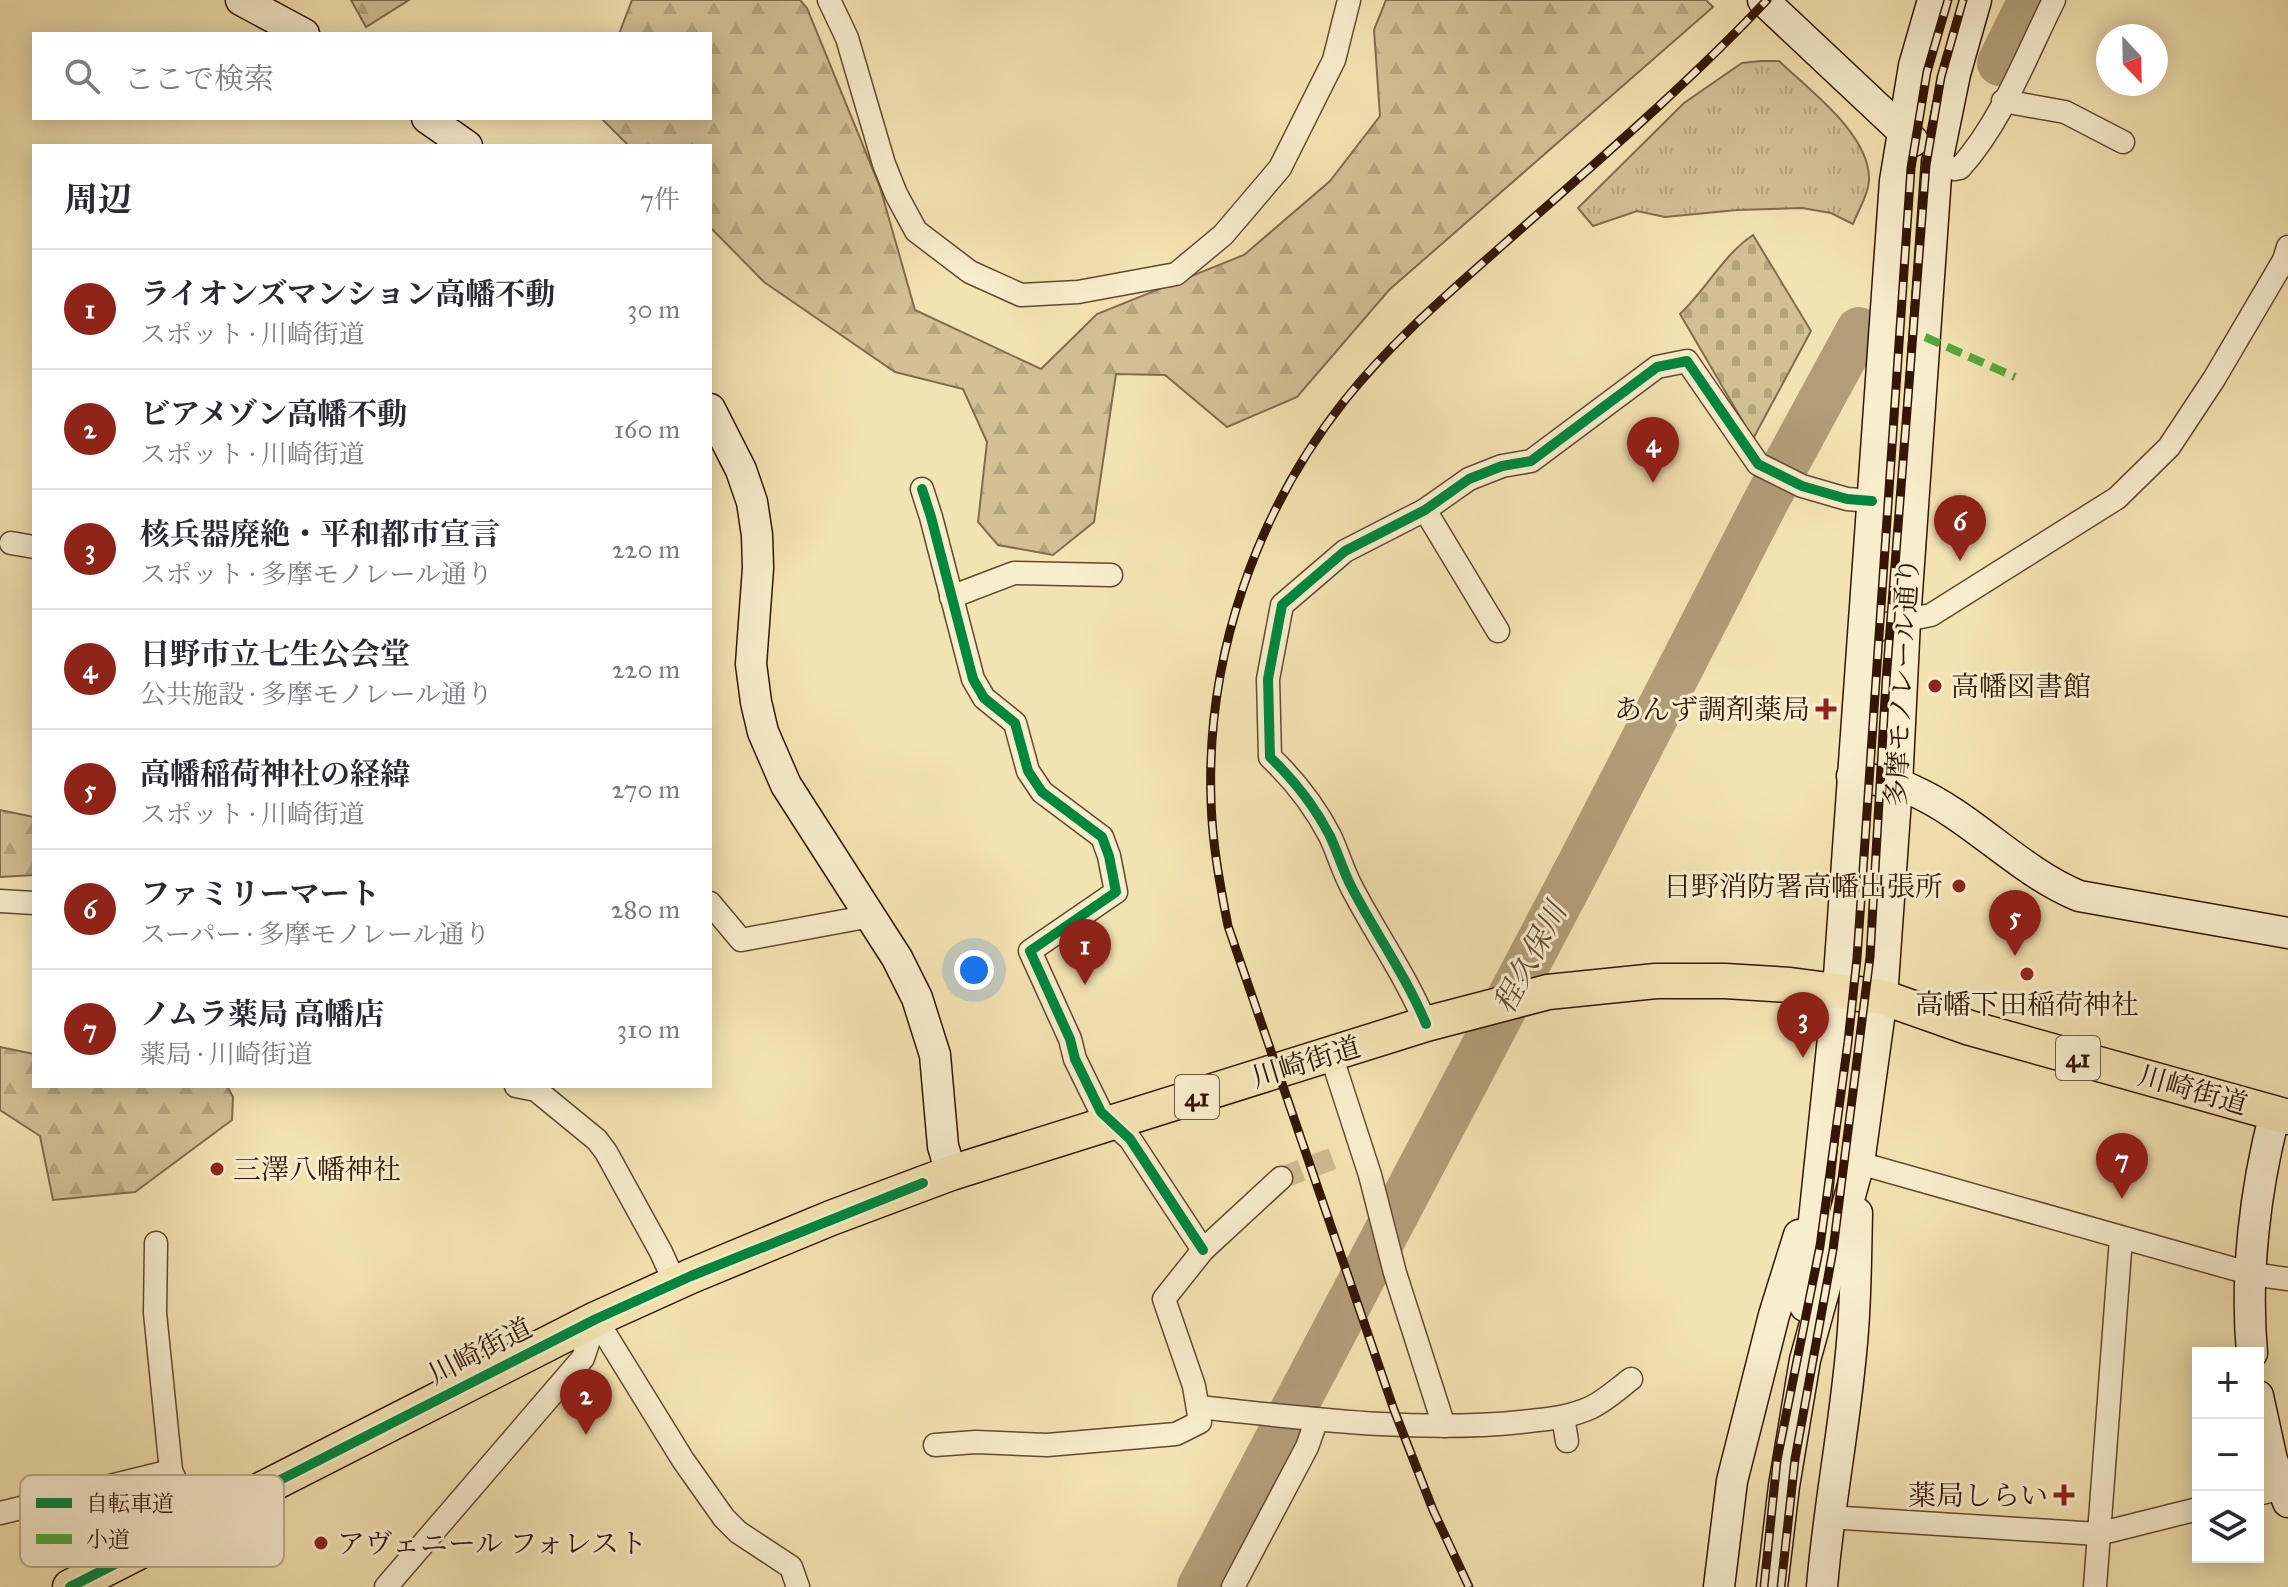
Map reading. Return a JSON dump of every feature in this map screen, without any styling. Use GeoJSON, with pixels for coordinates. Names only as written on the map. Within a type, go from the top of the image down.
{"type":"FeatureCollection","features":[{"type":"Feature","properties":{"kind":"main road"},"geometry":{"type":"LineString","coordinates":[[241,0],[300,32]]}},
{"type":"Feature","properties":{"kind":"main road"},"geometry":{"type":"LineString","coordinates":[[1763,0],[1937,162]]}},
{"type":"Feature","properties":{"kind":"main road","name":"多摩モノレール通り"},"geometry":{"type":"LineString","coordinates":[[1805,1360],[1804,1319],[1838,990],[1895,181],[1914,66],[1933,0]]}},
{"type":"Feature","properties":{"kind":"main road","name":"多摩モノレール通り"},"geometry":{"type":"LineString","coordinates":[[1772,1587],[1784,1486],[1805,1360],[1859,1163],[1882,997],[1937,162],[1955,74],[1976,0]]}},
{"type":"Feature","properties":{"kind":"main road"},"geometry":{"type":"LineString","coordinates":[[430,120],[464,144]]}},
{"type":"Feature","properties":{"kind":"main road"},"geometry":{"type":"LineString","coordinates":[[712,413],[741,470],[752,502],[758,568],[751,664],[763,732],[786,785],[897,958],[917,998],[939,1075],[943,1146],[951,1173]]}},
{"type":"Feature","properties":{"kind":"main road"},"geometry":{"type":"LineString","coordinates":[[1852,776],[1897,785],[1936,803],[2040,877],[2079,896],[2288,933]]}},
{"type":"Feature","properties":{"kind":"main road","name":"川崎街道"},"geometry":{"type":"LineString","coordinates":[[284,1478],[596,1319],[831,1218],[951,1173],[1426,1024],[1530,997],[1593,986],[1656,981],[1751,983],[1838,990],[1882,997],[1970,1028],[2282,1115]]}},
{"type":"Feature","properties":{"kind":"main road"},"geometry":{"type":"LineString","coordinates":[[2252,1347],[2252,1274],[2264,1154],[2282,1115]]}},
{"type":"Feature","properties":{"kind":"main road"},"geometry":{"type":"LineString","coordinates":[[1822,1587],[1828,1517],[1835,1490],[1853,1331],[1859,1163]]}},
{"type":"Feature","properties":{"kind":"main road"},"geometry":{"type":"LineString","coordinates":[[1719,1587],[1732,1481],[1774,1315],[1817,1181]]}},
{"type":"Feature","properties":{"kind":"main road"},"geometry":{"type":"LineString","coordinates":[[2263,1419],[2279,1492]]}},
{"type":"Feature","properties":{"kind":"main road","name":"川崎街道"},"geometry":{"type":"LineString","coordinates":[[70,1587],[109,1567]]}},
{"type":"Feature","properties":{"kind":"street"},"geometry":{"type":"LineString","coordinates":[[829,0],[847,38],[896,194],[916,231],[970,272],[1021,295],[1078,292],[1176,274],[1223,235],[1280,168],[1334,60],[1349,0]]}},
{"type":"Feature","properties":{"kind":"street"},"geometry":{"type":"LineString","coordinates":[[1937,162],[1960,168],[1972,154],[2003,101],[2054,0]]}},
{"type":"Feature","properties":{"kind":"street"},"geometry":{"type":"LineString","coordinates":[[2003,101],[2065,112],[2123,142]]}},
{"type":"Feature","properties":{"kind":"street"},"geometry":{"type":"LineString","coordinates":[[1861,646],[1890,623],[1931,615],[2117,498],[2169,447],[2287,257]]}},
{"type":"Feature","properties":{"kind":"street"},"geometry":{"type":"LineString","coordinates":[[1426,1024],[1387,946],[1351,887],[1329,835],[1310,803],[1270,757],[1268,679],[1282,605],[1345,551],[1425,510],[1469,479],[1502,466],[1531,461],[1657,367],[1687,361],[1758,464],[1795,483],[1847,499],[1872,501]]}},
{"type":"Feature","properties":{"kind":"street"},"geometry":{"type":"LineString","coordinates":[[922,489],[973,679],[984,698],[1015,723],[1028,771],[1042,792],[1102,837],[1109,856],[1116,892],[1030,951],[1070,1039],[1075,1059],[1101,1112],[1130,1139],[1203,1250]]}},
{"type":"Feature","properties":{"kind":"street"},"geometry":{"type":"LineString","coordinates":[[1425,510],[1498,631]]}},
{"type":"Feature","properties":{"kind":"street"},"geometry":{"type":"LineString","coordinates":[[11,543],[32,547]]}},
{"type":"Feature","properties":{"kind":"street"},"geometry":{"type":"LineString","coordinates":[[951,597],[1014,573],[1111,575]]}},
{"type":"Feature","properties":{"kind":"street"},"geometry":{"type":"LineString","coordinates":[[0,901],[32,903]]}},
{"type":"Feature","properties":{"kind":"street"},"geometry":{"type":"LineString","coordinates":[[712,905],[741,940],[871,916]]}},
{"type":"Feature","properties":{"kind":"street"},"geometry":{"type":"LineString","coordinates":[[1331,1055],[1351,1152],[1373,1195],[1444,1426]]}},
{"type":"Feature","properties":{"kind":"street"},"geometry":{"type":"LineString","coordinates":[[526,1088],[536,1090],[597,1140],[661,1252],[675,1283]]}},
{"type":"Feature","properties":{"kind":"street"},"geometry":{"type":"LineString","coordinates":[[1859,1163],[2252,1274],[2288,1279]]}},
{"type":"Feature","properties":{"kind":"street"},"geometry":{"type":"LineString","coordinates":[[935,1445],[976,1442],[1047,1445],[1176,1434],[1200,1422],[1194,1386],[1164,1299],[1203,1250],[1281,1178]]}},
{"type":"Feature","properties":{"kind":"street"},"geometry":{"type":"LineString","coordinates":[[2095,1587],[2121,1238]]}},
{"type":"Feature","properties":{"kind":"street"},"geometry":{"type":"LineString","coordinates":[[156,1243],[155,1313],[173,1475]]}},
{"type":"Feature","properties":{"kind":"street"},"geometry":{"type":"LineString","coordinates":[[391,1585],[583,1358],[596,1319]]}},
{"type":"Feature","properties":{"kind":"street"},"geometry":{"type":"LineString","coordinates":[[596,1319],[683,1460],[724,1518],[738,1532],[791,1567],[798,1587]]}},
{"type":"Feature","properties":{"kind":"street"},"geometry":{"type":"LineString","coordinates":[[1198,1407],[1317,1419],[1444,1426],[1563,1417],[1591,1408],[1631,1379]]}},
{"type":"Feature","properties":{"kind":"street"},"geometry":{"type":"LineString","coordinates":[[1563,1417],[1567,1441]]}},
{"type":"Feature","properties":{"kind":"street"},"geometry":{"type":"LineString","coordinates":[[1233,1587],[1307,1447],[1317,1419]]}},
{"type":"Feature","properties":{"kind":"street"},"geometry":{"type":"LineString","coordinates":[[155,1475],[171,1471]]}},
{"type":"Feature","properties":{"kind":"street"},"geometry":{"type":"LineString","coordinates":[[0,1513],[20,1508]]}},
{"type":"Feature","properties":{"kind":"street"},"geometry":{"type":"LineString","coordinates":[[1828,1517],[2098,1534],[2192,1510]]}},
{"type":"Feature","properties":{"kind":"green space"},"geometry":{"type":"Polygon","coordinates":[[[351,0],[409,0],[366,27],[351,0]]]}},
{"type":"Feature","properties":{"kind":"green space"},"geometry":{"type":"Polygon","coordinates":[[[632,0],[800,0],[807,8],[880,187],[915,310],[1041,369],[1097,314],[1244,255],[1330,181],[1380,116],[1374,30],[1386,0],[1706,0],[1713,7],[1389,290],[1297,397],[1227,427],[1165,375],[1116,374],[1094,522],[1053,555],[998,545],[978,522],[987,442],[963,389],[895,372],[764,282],[712,229],[712,144],[627,144],[603,120],[712,120],[712,32],[620,32],[632,0]]]}},
{"type":"Feature","properties":{"kind":"green space"},"geometry":{"type":"Polygon","coordinates":[[[1779,61],[1835,113],[1859,144],[1866,161],[1869,183],[1853,224],[1831,213],[1802,208],[1665,217],[1637,211],[1593,226],[1578,208],[1684,103],[1742,63],[1779,61]]]}},
{"type":"Feature","properties":{"kind":"green space"},"geometry":{"type":"Polygon","coordinates":[[[1753,235],[1811,331],[1753,439],[1680,314],[1733,252],[1753,235]]]}},
{"type":"Feature","properties":{"kind":"green space"},"geometry":{"type":"Polygon","coordinates":[[[0,810],[32,817],[32,875],[0,877],[0,810]]]}},
{"type":"Feature","properties":{"kind":"green space"},"geometry":{"type":"Polygon","coordinates":[[[0,1047],[32,1054],[32,1088],[228,1088],[233,1097],[232,1120],[135,1192],[53,1200],[40,1136],[0,1110],[0,1047]]]}},
{"type":"Feature","properties":{"kind":"waterway","name":"程久保川"},"geometry":{"type":"LineString","coordinates":[[2000,63],[2031,0]]}},
{"type":"Feature","properties":{"kind":"waterway","name":"程久保川"},"geometry":{"type":"LineString","coordinates":[[1200,1587],[1581,862],[1765,503],[1859,330]]}},
{"type":"Feature","properties":{"kind":"tunnel"},"geometry":{"type":"LineString","coordinates":[[1281,1178],[1342,1155]]}},
{"type":"Feature","properties":{"kind":"railway"},"geometry":{"type":"LineString","coordinates":[[1469,1587],[1433,1510],[1394,1410],[1228,926],[1217,864],[1211,800],[1217,693],[1243,588],[1262,538],[1313,443],[1345,400],[1422,318],[1672,94],[1767,0]]}},
{"type":"Feature","properties":{"kind":"railway"},"geometry":{"type":"LineString","coordinates":[[1764,1587],[1777,1460],[1820,1246],[1848,1042],[1857,958],[1911,168],[1927,72],[1948,0]]}},
{"type":"Feature","properties":{"kind":"railway"},"geometry":{"type":"LineString","coordinates":[[1781,1587],[1795,1459],[1833,1250],[1870,957],[1886,681],[1926,165],[1941,77],[1963,0]]}},
{"type":"Feature","properties":{"kind":"marked path"},"geometry":{"type":"LineString","coordinates":[[1925,337],[2015,377]]}},
{"type":"Feature","properties":{"kind":"cycle path"},"geometry":{"type":"LineString","coordinates":[[1426,1024],[1352,888],[1324,825],[1303,794],[1270,757],[1268,679],[1282,605],[1345,551],[1425,510],[1469,479],[1502,466],[1531,461],[1657,367],[1687,361],[1758,464],[1802,486],[1847,499],[1872,501]]}},
{"type":"Feature","properties":{"kind":"cycle path"},"geometry":{"type":"LineString","coordinates":[[922,489],[973,679],[984,698],[1015,723],[1028,771],[1042,792],[1102,837],[1109,856],[1116,892],[1030,951],[1070,1039],[1075,1059],[1101,1112],[1130,1139],[1203,1250]]}},
{"type":"Feature","properties":{"kind":"cycle path"},"geometry":{"type":"LineString","coordinates":[[284,1478],[596,1319],[691,1276],[923,1183]]}},
{"type":"Feature","properties":{"kind":"cycle path"},"geometry":{"type":"LineString","coordinates":[[70,1587],[109,1567]]}},
{"type":"Feature","properties":{"kind":"place","name":"日野市立七生公会堂"},"geometry":{"type":"Point","coordinates":[1653,483]}},
{"type":"Feature","properties":{"kind":"place","name":"ファミリーマート"},"geometry":{"type":"Point","coordinates":[1960,561]}},
{"type":"Feature","properties":{"kind":"place","name":"高幡図書館"},"geometry":{"type":"Point","coordinates":[1935,686]}},
{"type":"Feature","properties":{"kind":"place","name":"あんず調剤薬局"},"geometry":{"type":"Point","coordinates":[1826,709]}},
{"type":"Feature","properties":{"kind":"place","name":"日野消防署高幡出張所"},"geometry":{"type":"Point","coordinates":[1959,886]}},
{"type":"Feature","properties":{"kind":"place","name":"高幡稲荷神社の経緯"},"geometry":{"type":"Point","coordinates":[2015,956]}},
{"type":"Feature","properties":{"kind":"place","name":"高幡下田稲荷神社"},"geometry":{"type":"Point","coordinates":[2027,974]}},
{"type":"Feature","properties":{"kind":"place","name":"ライオンズマンション高幡不動"},"geometry":{"type":"Point","coordinates":[1085,985]}},
{"type":"Feature","properties":{"kind":"place","name":"核兵器廃絶・平和都市宣言"},"geometry":{"type":"Point","coordinates":[1803,1058]}},
{"type":"Feature","properties":{"kind":"place","name":"三澤八幡神社"},"geometry":{"type":"Point","coordinates":[217,1169]}},
{"type":"Feature","properties":{"kind":"place","name":"ノムラ薬局 高幡店"},"geometry":{"type":"Point","coordinates":[2122,1199]}},
{"type":"Feature","properties":{"kind":"place","name":"ビアメゾン高幡不動"},"geometry":{"type":"Point","coordinates":[586,1435]}},
{"type":"Feature","properties":{"kind":"place","name":"薬局しらい"},"geometry":{"type":"Point","coordinates":[2064,1495]}},
{"type":"Feature","properties":{"kind":"place","name":"アヴェニール フォレスト"},"geometry":{"type":"Point","coordinates":[321,1543]}}]}
